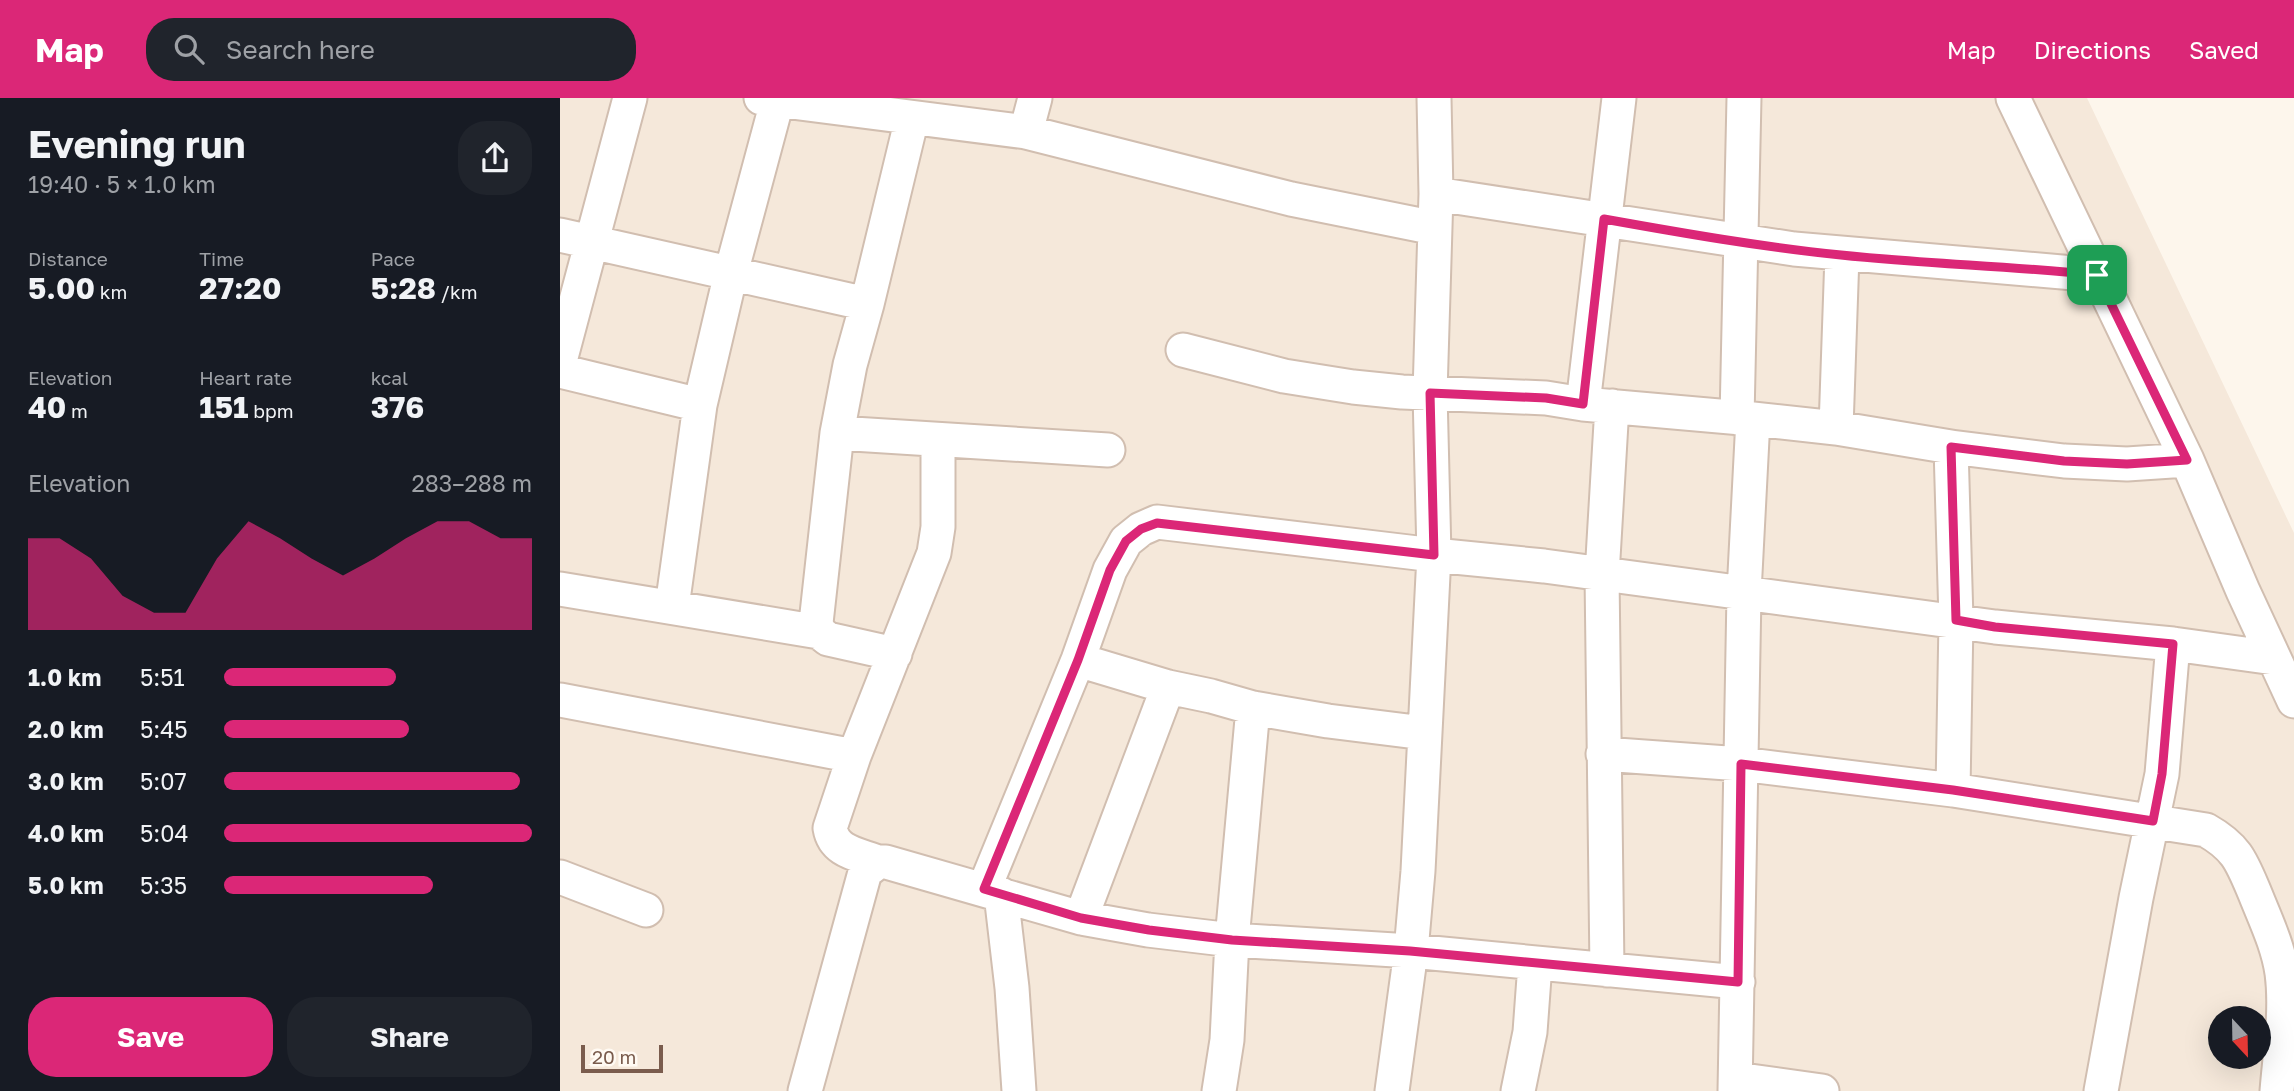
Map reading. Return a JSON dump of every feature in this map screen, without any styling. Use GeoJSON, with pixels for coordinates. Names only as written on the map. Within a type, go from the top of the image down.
{"type":"FeatureCollection","features":[{"type":"Feature","properties":{"kind":"street"},"geometry":{"type":"LineString","coordinates":[[560,361],[630,98]]}},
{"type":"Feature","properties":{"kind":"street"},"geometry":{"type":"LineString","coordinates":[[1026,132],[1035,98]]}},
{"type":"Feature","properties":{"kind":"street"},"geometry":{"type":"LineString","coordinates":[[1392,1091],[1418,871],[1434,555],[1430,393],[1436,229],[1434,98]]}},
{"type":"Feature","properties":{"kind":"street"},"geometry":{"type":"LineString","coordinates":[[1607,970],[1597,405],[1604,219],[1619,98]]}},
{"type":"Feature","properties":{"kind":"street"},"geometry":{"type":"LineString","coordinates":[[1744,98],[1741,242],[1745,419],[1744,593],[1735,1085],[1822,1091]]}},
{"type":"Feature","properties":{"kind":"street"},"geometry":{"type":"LineString","coordinates":[[2012,98],[2187,460],[2294,701]]}},
{"type":"Feature","properties":{"kind":"street"},"geometry":{"type":"LineString","coordinates":[[672,607],[700,405],[772,99],[1026,132],[1291,199],[1436,229]]}},
{"type":"Feature","properties":{"kind":"street"},"geometry":{"type":"LineString","coordinates":[[819,632],[816,624],[837,433],[850,365],[912,118]]}},
{"type":"Feature","properties":{"kind":"street"},"geometry":{"type":"LineString","coordinates":[[1436,194],[1741,242],[1842,255],[2097,275]]}},
{"type":"Feature","properties":{"kind":"street"},"geometry":{"type":"LineString","coordinates":[[560,235],[867,304]]}},
{"type":"Feature","properties":{"kind":"street"},"geometry":{"type":"LineString","coordinates":[[1836,428],[1842,255]]}},
{"type":"Feature","properties":{"kind":"street"},"geometry":{"type":"LineString","coordinates":[[1183,350],[1284,376],[1353,387],[1402,392],[1546,398],[1836,428],[1951,447],[2064,461],[2127,464],[2187,460]]}},
{"type":"Feature","properties":{"kind":"street"},"geometry":{"type":"LineString","coordinates":[[560,372],[700,405]]}},
{"type":"Feature","properties":{"kind":"street"},"geometry":{"type":"LineString","coordinates":[[837,433],[1108,450]]}},
{"type":"Feature","properties":{"kind":"street"},"geometry":{"type":"LineString","coordinates":[[938,440],[938,527],[934,553],[834,813],[830,828],[832,839],[840,848],[878,862],[886,862],[1081,918],[1149,930],[1232,940],[1410,951],[1738,982]]}},
{"type":"Feature","properties":{"kind":"street"},"geometry":{"type":"LineString","coordinates":[[1951,447],[1956,620],[1953,790]]}},
{"type":"Feature","properties":{"kind":"street"},"geometry":{"type":"LineString","coordinates":[[1019,1091],[1012,988],[993,892],[1110,570],[1126,541],[1141,529],[1157,523],[1544,566],[1995,627],[2173,644],[2274,658]]}},
{"type":"Feature","properties":{"kind":"street"},"geometry":{"type":"LineString","coordinates":[[560,589],[819,632],[828,639],[895,654]]}},
{"type":"Feature","properties":{"kind":"street"},"geometry":{"type":"LineString","coordinates":[[2101,1091],[2136,898],[2162,774],[2173,644]]}},
{"type":"Feature","properties":{"kind":"street"},"geometry":{"type":"LineString","coordinates":[[1078,660],[1168,687],[1211,695],[1253,708],[1424,733]]}},
{"type":"Feature","properties":{"kind":"street"},"geometry":{"type":"LineString","coordinates":[[1081,918],[1168,687]]}},
{"type":"Feature","properties":{"kind":"street"},"geometry":{"type":"LineString","coordinates":[[560,700],[854,756]]}},
{"type":"Feature","properties":{"kind":"street"},"geometry":{"type":"LineString","coordinates":[[1219,1091],[1227,1040],[1232,940],[1253,708]]}},
{"type":"Feature","properties":{"kind":"street"},"geometry":{"type":"LineString","coordinates":[[1603,754],[1741,764],[1953,790],[2206,830],[2226,841],[2241,860],[2277,950],[2282,974],[2283,1005],[2277,1091]]}},
{"type":"Feature","properties":{"kind":"street"},"geometry":{"type":"LineString","coordinates":[[805,1091],[865,872],[878,862]]}},
{"type":"Feature","properties":{"kind":"street"},"geometry":{"type":"LineString","coordinates":[[560,877],[646,910]]}},
{"type":"Feature","properties":{"kind":"street"},"geometry":{"type":"LineString","coordinates":[[1518,1091],[1530,1032],[1535,964]]}},
{"type":"Feature","properties":{"kind":"shaded area"},"geometry":{"type":"Polygon","coordinates":[[[560,98],[2087,98],[2294,533],[2294,1091],[560,1091],[560,98]]]}},
{"type":"Feature","properties":{"kind":"route"},"geometry":{"type":"LineString","coordinates":[[1604,219],[1741,242],[1842,255],[2097,275],[2187,460],[2127,464],[2064,461],[1951,447],[1956,620],[1995,627],[2173,644],[2162,774],[2153,821],[1953,790],[1741,764],[1738,982],[1410,951],[1232,940],[1149,930],[1081,918],[984,889],[1078,660],[1110,570],[1126,541],[1141,529],[1157,523],[1434,555],[1430,393],[1546,398],[1583,404],[1604,219]]}}]}
